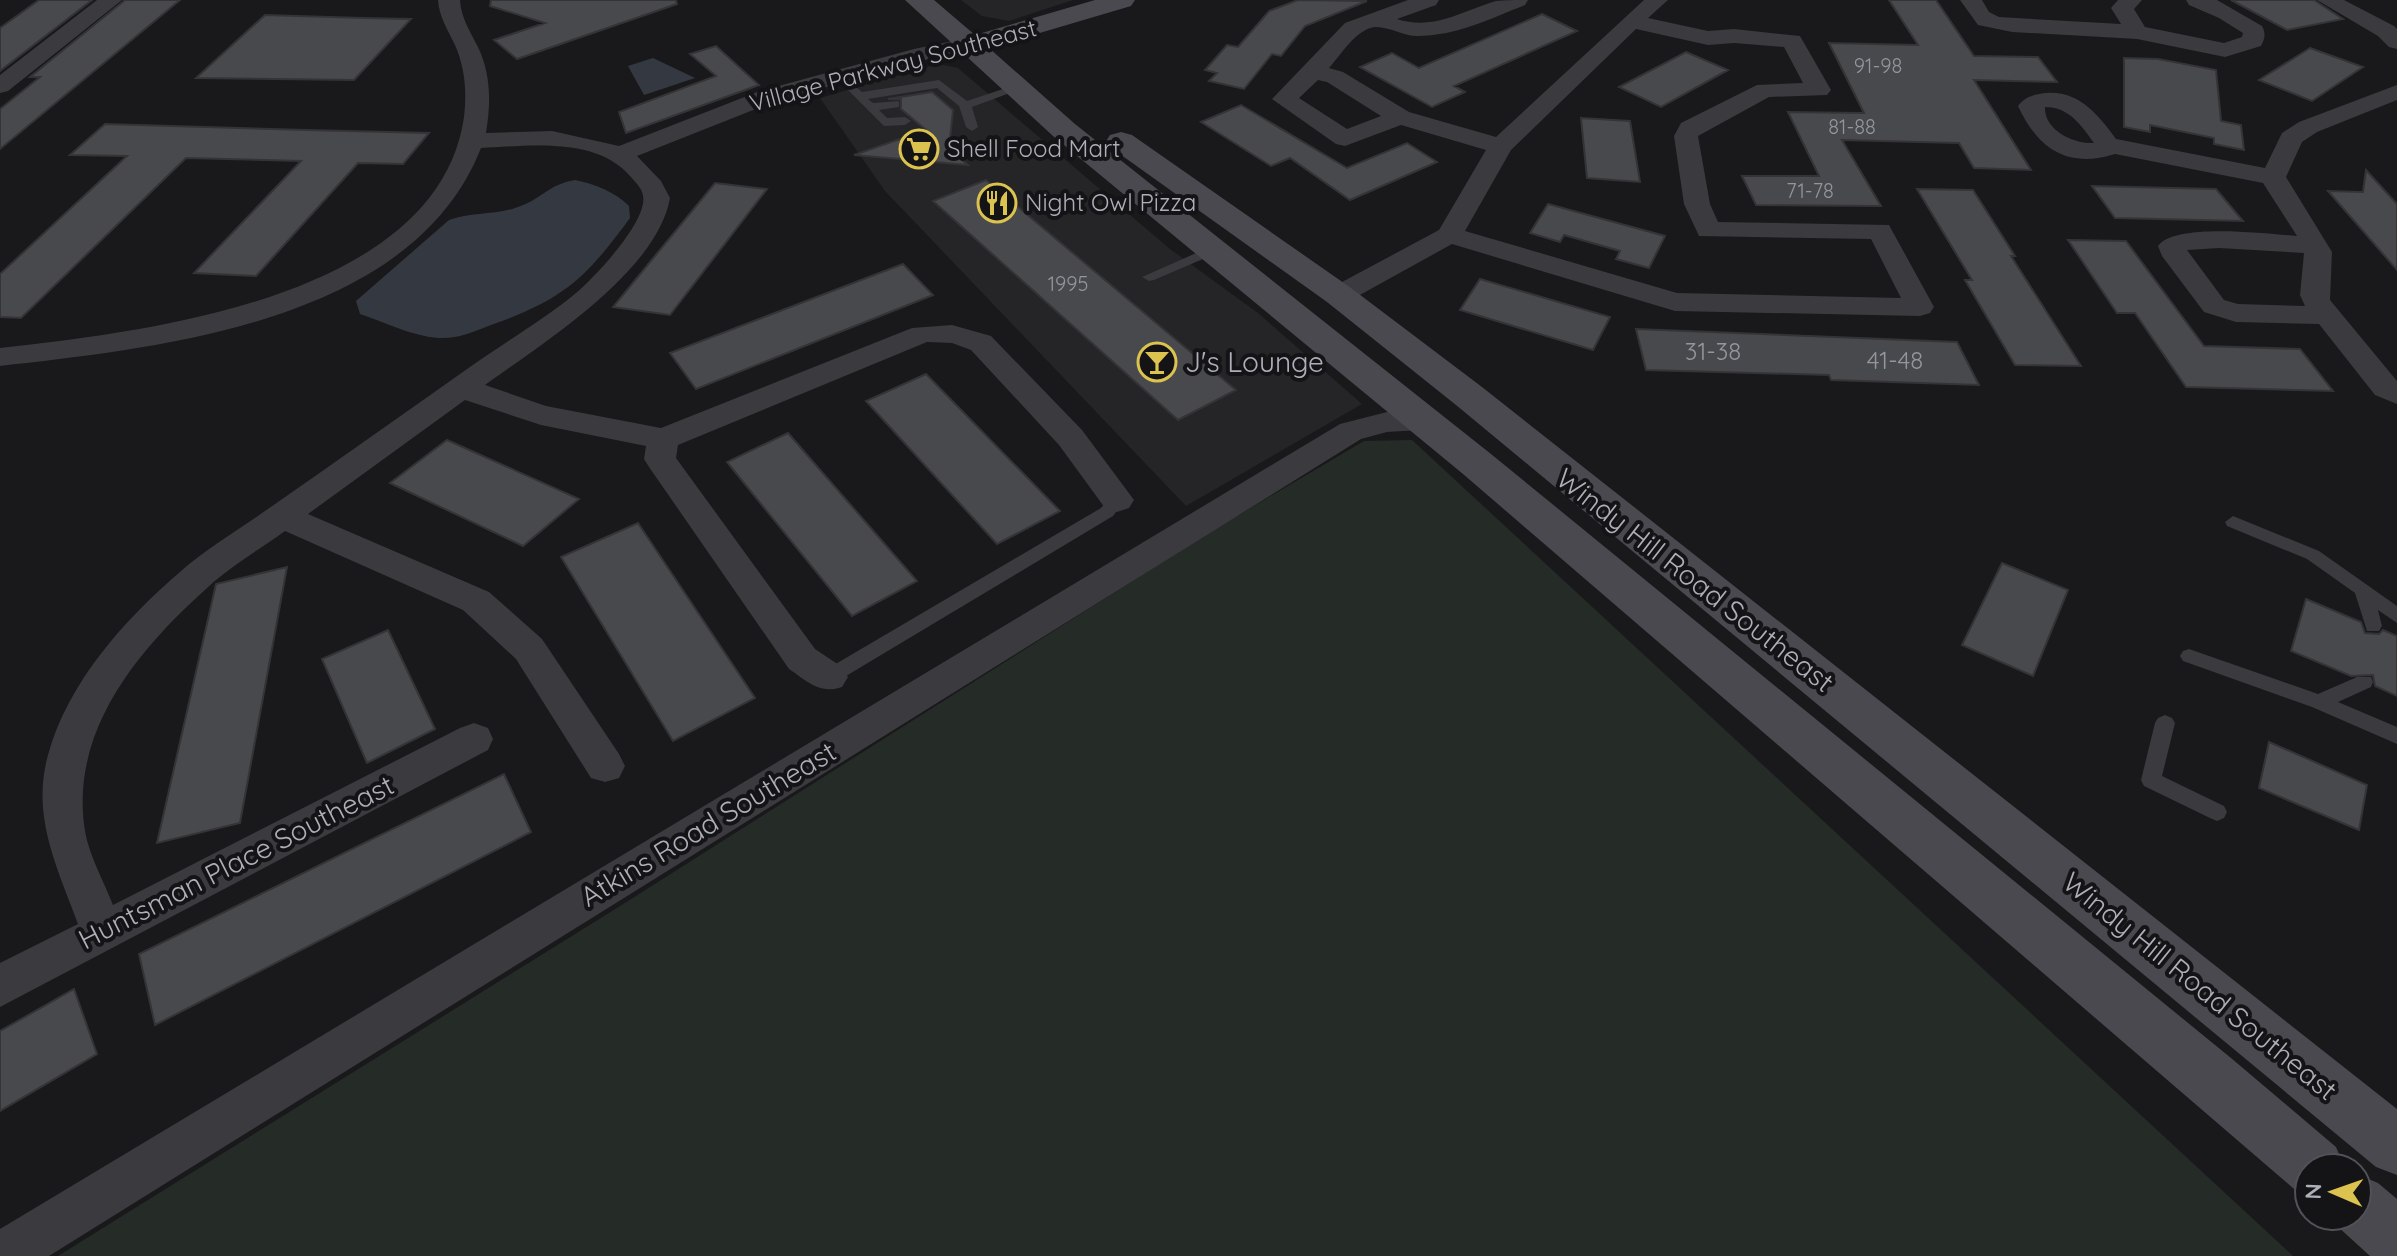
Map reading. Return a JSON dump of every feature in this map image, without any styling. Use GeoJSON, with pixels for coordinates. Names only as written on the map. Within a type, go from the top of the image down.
{"type":"FeatureCollection","features":[{"type":"Feature","properties":{"kind":"main road","name":"Windy Hill Road Southeast"},"geometry":{"type":"LineString","coordinates":[[918,0],[972,44],[1015,89],[1425,422],[2297,1152]]}},
{"type":"Feature","properties":{"kind":"main road","name":"Village Parkway Southeast"},"geometry":{"type":"LineString","coordinates":[[972,44],[1015,34],[1122,0]]}},
{"type":"Feature","properties":{"kind":"main road","name":"Windy Hill Road Southeast"},"geometry":{"type":"LineString","coordinates":[[972,44],[1035,82],[1339,295],[2397,1146]]}},
{"type":"Feature","properties":{"kind":"main road"},"geometry":{"type":"LineString","coordinates":[[1425,422],[1468,432],[1615,547],[1725,603]]}},
{"type":"Feature","properties":{"kind":"main road"},"geometry":{"type":"LineString","coordinates":[[2373,1218],[2397,1239]]}},
{"type":"Feature","properties":{"kind":"street"},"geometry":{"type":"LineString","coordinates":[[0,86],[111,0]]}},
{"type":"Feature","properties":{"kind":"street"},"geometry":{"type":"LineString","coordinates":[[1,358],[183,332],[302,295],[377,255],[426,219],[457,177],[472,141],[480,89],[468,50],[450,17],[449,0]]}},
{"type":"Feature","properties":{"kind":"street"},"geometry":{"type":"LineString","coordinates":[[1400,117],[1345,139],[1284,99],[1353,28],[1428,0]]}},
{"type":"Feature","properties":{"kind":"street"},"geometry":{"type":"LineString","coordinates":[[1377,19],[1390,27],[1442,29],[1517,0]]}},
{"type":"Feature","properties":{"kind":"street"},"geometry":{"type":"LineString","coordinates":[[1339,295],[1449,235],[1501,146],[1631,21],[1657,0]]}},
{"type":"Feature","properties":{"kind":"street"},"geometry":{"type":"LineString","coordinates":[[1971,0],[1985,20],[2001,26],[2081,27],[2137,32],[2225,50],[2253,41],[2254,31],[2249,27],[2226,12],[2197,0]]}},
{"type":"Feature","properties":{"kind":"street"},"geometry":{"type":"LineString","coordinates":[[2131,0],[2122,8],[2137,32]]}},
{"type":"Feature","properties":{"kind":"street"},"geometry":{"type":"LineString","coordinates":[[2328,0],[2386,31],[2397,42]]}},
{"type":"Feature","properties":{"kind":"street"},"geometry":{"type":"LineString","coordinates":[[1449,235],[1675,302],[1920,307],[1880,231],[1708,230],[1697,204],[1686,136],[1690,128],[1765,90],[1819,90],[1792,41],[1760,37],[1708,38],[1631,21]]}},
{"type":"Feature","properties":{"kind":"street","name":"Village Parkway Southeast"},"geometry":{"type":"LineString","coordinates":[[621,154],[768,96],[972,44]]}},
{"type":"Feature","properties":{"kind":"street"},"geometry":{"type":"LineString","coordinates":[[1314,71],[1335,77],[1400,117],[1501,146]]}},
{"type":"Feature","properties":{"kind":"street"},"geometry":{"type":"LineString","coordinates":[[2273,177],[2291,138],[2308,127],[2397,92]]}},
{"type":"Feature","properties":{"kind":"street"},"geometry":{"type":"LineString","coordinates":[[102,931],[65,833],[63,801],[67,756],[80,721],[116,661],[194,579],[587,298],[646,231],[654,214],[657,198],[652,186],[621,154],[581,141],[552,138],[472,141]]}},
{"type":"Feature","properties":{"kind":"street"},"geometry":{"type":"LineString","coordinates":[[2108,145],[2273,177],[2320,258],[2313,293],[2326,315],[2386,388],[2397,394]]}},
{"type":"Feature","properties":{"kind":"street"},"geometry":{"type":"LineString","coordinates":[[2315,245],[2209,241],[2179,242],[2172,246],[2214,306],[2236,313],[2326,315]]}},
{"type":"Feature","properties":{"kind":"street"},"geometry":{"type":"LineString","coordinates":[[461,388],[541,415],[663,439],[922,334],[947,332],[965,335],[981,343],[1069,438],[1105,480],[1117,500]]}},
{"type":"Feature","properties":{"kind":"street","name":"Atkins Road Southeast"},"geometry":{"type":"LineString","coordinates":[[2,1256],[1351,431],[1387,422],[1425,422]]}},
{"type":"Feature","properties":{"kind":"street"},"geometry":{"type":"LineString","coordinates":[[663,439],[660,459],[802,659],[829,677]]}},
{"type":"Feature","properties":{"kind":"street"},"geometry":{"type":"LineString","coordinates":[[282,516],[476,601],[529,649],[605,766]]}},
{"type":"Feature","properties":{"kind":"street","name":"Huntsman Place Southeast"},"geometry":{"type":"LineString","coordinates":[[0,986],[474,739]]}},
{"type":"Feature","properties":{"kind":"lane"},"geometry":{"type":"LineString","coordinates":[[840,76],[884,122],[905,121]]}},
{"type":"Feature","properties":{"kind":"lane"},"geometry":{"type":"LineString","coordinates":[[862,96],[939,84],[965,111]]}},
{"type":"Feature","properties":{"kind":"lane"},"geometry":{"type":"LineString","coordinates":[[952,117],[1015,89]]}},
{"type":"Feature","properties":{"kind":"lane"},"geometry":{"type":"LineString","coordinates":[[940,99],[965,111]]}},
{"type":"Feature","properties":{"kind":"lane"},"geometry":{"type":"LineString","coordinates":[[872,107],[895,104]]}},
{"type":"Feature","properties":{"kind":"lane"},"geometry":{"type":"LineString","coordinates":[[1149,277],[1212,250]]}},
{"type":"Feature","properties":{"kind":"lane"},"geometry":{"type":"LineString","coordinates":[[829,677],[1107,512],[1117,500]]}},
{"type":"Feature","properties":{"kind":"lane"},"geometry":{"type":"LineString","coordinates":[[2233,522],[2313,555],[2397,616]]}},
{"type":"Feature","properties":{"kind":"lane"},"geometry":{"type":"LineString","coordinates":[[2363,589],[2373,626]]}},
{"type":"Feature","properties":{"kind":"lane"},"geometry":{"type":"LineString","coordinates":[[2189,656],[2319,702],[2397,736]]}},
{"type":"Feature","properties":{"kind":"lane"},"geometry":{"type":"LineString","coordinates":[[2319,702],[2364,682]]}},
{"type":"Feature","properties":{"kind":"lane"},"geometry":{"type":"LineString","coordinates":[[2165,723],[2151,780],[2217,812]]}},
{"type":"Feature","properties":{"kind":"shaded area"},"geometry":{"type":"Polygon","coordinates":[[[961,0],[1073,0],[1009,21],[982,16],[961,0]]]}},
{"type":"Feature","properties":{"kind":"shaded area"},"geometry":{"type":"Polygon","coordinates":[[[653,58],[695,78],[644,95],[628,66],[653,58]]]}},
{"type":"Feature","properties":{"kind":"shaded area"},"geometry":{"type":"Polygon","coordinates":[[[938,64],[958,68],[1170,249],[1258,313],[1362,404],[1186,506],[885,191],[820,98],[938,64]]]}},
{"type":"Feature","properties":{"kind":"shaded area"},"geometry":{"type":"Polygon","coordinates":[[[575,180],[597,186],[617,197],[629,206],[630,218],[600,257],[555,296],[516,315],[452,337],[418,335],[360,314],[356,301],[449,220],[510,210],[558,185],[575,180]]]}},
{"type":"Feature","properties":{"kind":"shaded area"},"geometry":{"type":"Polygon","coordinates":[[[1412,440],[2293,1256],[58,1256],[617,908],[1210,532],[1364,441],[1412,440]]]}},
{"type":"Feature","properties":{"kind":"building"},"geometry":{"type":"Polygon","coordinates":[[[39,0],[92,0],[0,71],[0,28],[39,0]]]}},
{"type":"Feature","properties":{"kind":"building"},"geometry":{"type":"Polygon","coordinates":[[[125,0],[180,0],[0,149],[0,109],[40,77],[30,77],[125,0]]]}},
{"type":"Feature","properties":{"kind":"building"},"geometry":{"type":"Polygon","coordinates":[[[491,0],[676,0],[677,4],[517,59],[494,40],[545,23],[490,6],[491,0]]]}},
{"type":"Feature","properties":{"kind":"building"},"geometry":{"type":"Polygon","coordinates":[[[1298,0],[1367,1],[1305,26],[1281,56],[1272,54],[1244,89],[1209,81],[1217,73],[1205,70],[1227,45],[1238,47],[1269,11],[1298,0]]]}},
{"type":"Feature","properties":{"kind":"building"},"geometry":{"type":"Polygon","coordinates":[[[1889,0],[1936,0],[1974,56],[2038,57],[2057,82],[1974,80],[2031,170],[1974,168],[1959,143],[1842,140],[1881,206],[1756,205],[1742,176],[1819,176],[1788,112],[1864,113],[1829,43],[1918,45],[1889,0]]]}},
{"type":"Feature","properties":{"kind":"building"},"geometry":{"type":"Polygon","coordinates":[[[2231,0],[2314,0],[2343,19],[2287,30],[2231,0]]]}},
{"type":"Feature","properties":{"kind":"building"},"geometry":{"type":"Polygon","coordinates":[[[1542,14],[1577,31],[1454,86],[1465,92],[1432,107],[1360,67],[1392,53],[1419,68],[1542,14]]]}},
{"type":"Feature","properties":{"kind":"building"},"geometry":{"type":"Polygon","coordinates":[[[265,15],[411,19],[354,80],[196,78],[265,15]]]}},
{"type":"Feature","properties":{"kind":"building"},"geometry":{"type":"Polygon","coordinates":[[[716,46],[759,85],[626,133],[619,112],[716,76],[690,54],[716,46]]]}},
{"type":"Feature","properties":{"kind":"building"},"geometry":{"type":"Polygon","coordinates":[[[2310,48],[2363,67],[2312,101],[2259,80],[2310,48]]]}},
{"type":"Feature","properties":{"kind":"building"},"geometry":{"type":"Polygon","coordinates":[[[1686,52],[1728,70],[1661,107],[1619,87],[1686,52]]]}},
{"type":"Feature","properties":{"kind":"building"},"geometry":{"type":"Polygon","coordinates":[[[2124,58],[2158,59],[2216,70],[2221,121],[2241,125],[2244,150],[2214,144],[2214,138],[2150,125],[2150,132],[2124,127],[2124,58]]]}},
{"type":"Feature","properties":{"kind":"building"},"geometry":{"type":"Polygon","coordinates":[[[932,92],[953,110],[949,149],[968,165],[854,155],[926,130],[901,109],[901,99],[888,99],[932,92]]]}},
{"type":"Feature","properties":{"kind":"building"},"geometry":{"type":"Polygon","coordinates":[[[1241,105],[1347,168],[1407,143],[1437,162],[1350,200],[1290,158],[1271,166],[1201,122],[1241,105]]]}},
{"type":"Feature","properties":{"kind":"building"},"geometry":{"type":"Polygon","coordinates":[[[1581,118],[1630,121],[1640,182],[1587,178],[1581,118]]]}},
{"type":"Feature","properties":{"kind":"building"},"geometry":{"type":"Polygon","coordinates":[[[105,124],[429,133],[403,164],[358,163],[256,276],[194,273],[301,161],[186,158],[21,318],[0,317],[0,274],[127,156],[70,155],[105,124]]]}},
{"type":"Feature","properties":{"kind":"building"},"geometry":{"type":"Polygon","coordinates":[[[2366,170],[2397,204],[2397,270],[2328,191],[2363,192],[2366,170]]]}},
{"type":"Feature","properties":{"kind":"building"},"geometry":{"type":"Polygon","coordinates":[[[986,180],[1236,390],[1178,420],[933,201],[986,180]]]}},
{"type":"Feature","properties":{"kind":"building"},"geometry":{"type":"Polygon","coordinates":[[[715,183],[767,189],[670,315],[613,307],[715,183]]]}},
{"type":"Feature","properties":{"kind":"building"},"geometry":{"type":"Polygon","coordinates":[[[2092,186],[2216,189],[2243,221],[2115,218],[2092,186]]]}},
{"type":"Feature","properties":{"kind":"building"},"geometry":{"type":"Polygon","coordinates":[[[1917,189],[1973,190],[2081,366],[2015,365],[1965,280],[1972,280],[1917,189]]]}},
{"type":"Feature","properties":{"kind":"building"},"geometry":{"type":"Polygon","coordinates":[[[1548,204],[1665,236],[1649,268],[1616,259],[1620,251],[1564,235],[1560,242],[1530,233],[1548,204]]]}},
{"type":"Feature","properties":{"kind":"building"},"geometry":{"type":"Polygon","coordinates":[[[2068,240],[2126,241],[2204,346],[2300,349],[2333,391],[2186,387],[2135,313],[2117,313],[2068,240]]]}},
{"type":"Feature","properties":{"kind":"building"},"geometry":{"type":"Polygon","coordinates":[[[903,264],[933,295],[696,389],[670,353],[903,264]]]}},
{"type":"Feature","properties":{"kind":"building"},"geometry":{"type":"Polygon","coordinates":[[[1480,279],[1610,317],[1593,350],[1460,310],[1480,279]]]}},
{"type":"Feature","properties":{"kind":"building"},"geometry":{"type":"Polygon","coordinates":[[[1636,329],[1957,342],[1979,385],[1831,380],[1829,375],[1646,370],[1636,329]]]}},
{"type":"Feature","properties":{"kind":"building"},"geometry":{"type":"Polygon","coordinates":[[[926,374],[1060,511],[997,544],[866,401],[926,374]]]}},
{"type":"Feature","properties":{"kind":"building"},"geometry":{"type":"Polygon","coordinates":[[[788,433],[917,581],[852,616],[727,462],[788,433]]]}},
{"type":"Feature","properties":{"kind":"building"},"geometry":{"type":"Polygon","coordinates":[[[447,440],[579,499],[523,546],[390,483],[447,440]]]}},
{"type":"Feature","properties":{"kind":"building"},"geometry":{"type":"Polygon","coordinates":[[[638,523],[755,698],[673,741],[561,557],[638,523]]]}},
{"type":"Feature","properties":{"kind":"building"},"geometry":{"type":"Polygon","coordinates":[[[2002,563],[2068,590],[2033,676],[1962,645],[2002,563]]]}},
{"type":"Feature","properties":{"kind":"building"},"geometry":{"type":"Polygon","coordinates":[[[287,567],[240,823],[157,843],[216,584],[287,567]]]}},
{"type":"Feature","properties":{"kind":"building"},"geometry":{"type":"Polygon","coordinates":[[[2306,599],[2361,622],[2365,633],[2379,634],[2383,630],[2397,636],[2397,696],[2375,686],[2373,675],[2351,676],[2291,651],[2306,599]]]}},
{"type":"Feature","properties":{"kind":"building"},"geometry":{"type":"Polygon","coordinates":[[[388,630],[435,729],[367,763],[322,659],[388,630]]]}},
{"type":"Feature","properties":{"kind":"building"},"geometry":{"type":"Polygon","coordinates":[[[2269,742],[2367,785],[2359,830],[2259,788],[2269,742]]]}},
{"type":"Feature","properties":{"kind":"building"},"geometry":{"type":"Polygon","coordinates":[[[504,774],[531,832],[155,1025],[139,954],[504,774]]]}},
{"type":"Feature","properties":{"kind":"building"},"geometry":{"type":"Polygon","coordinates":[[[74,989],[97,1054],[0,1111],[0,1031],[74,989]]]}},
{"type":"Feature","properties":{"kind":"place","name":"Shell Food Mart"},"geometry":{"type":"Point","coordinates":[919,149]}},
{"type":"Feature","properties":{"kind":"place","name":"Night Owl Pizza"},"geometry":{"type":"Point","coordinates":[997,203]}},
{"type":"Feature","properties":{"kind":"place","name":"J's Lounge"},"geometry":{"type":"Point","coordinates":[1157,362]}}]}
